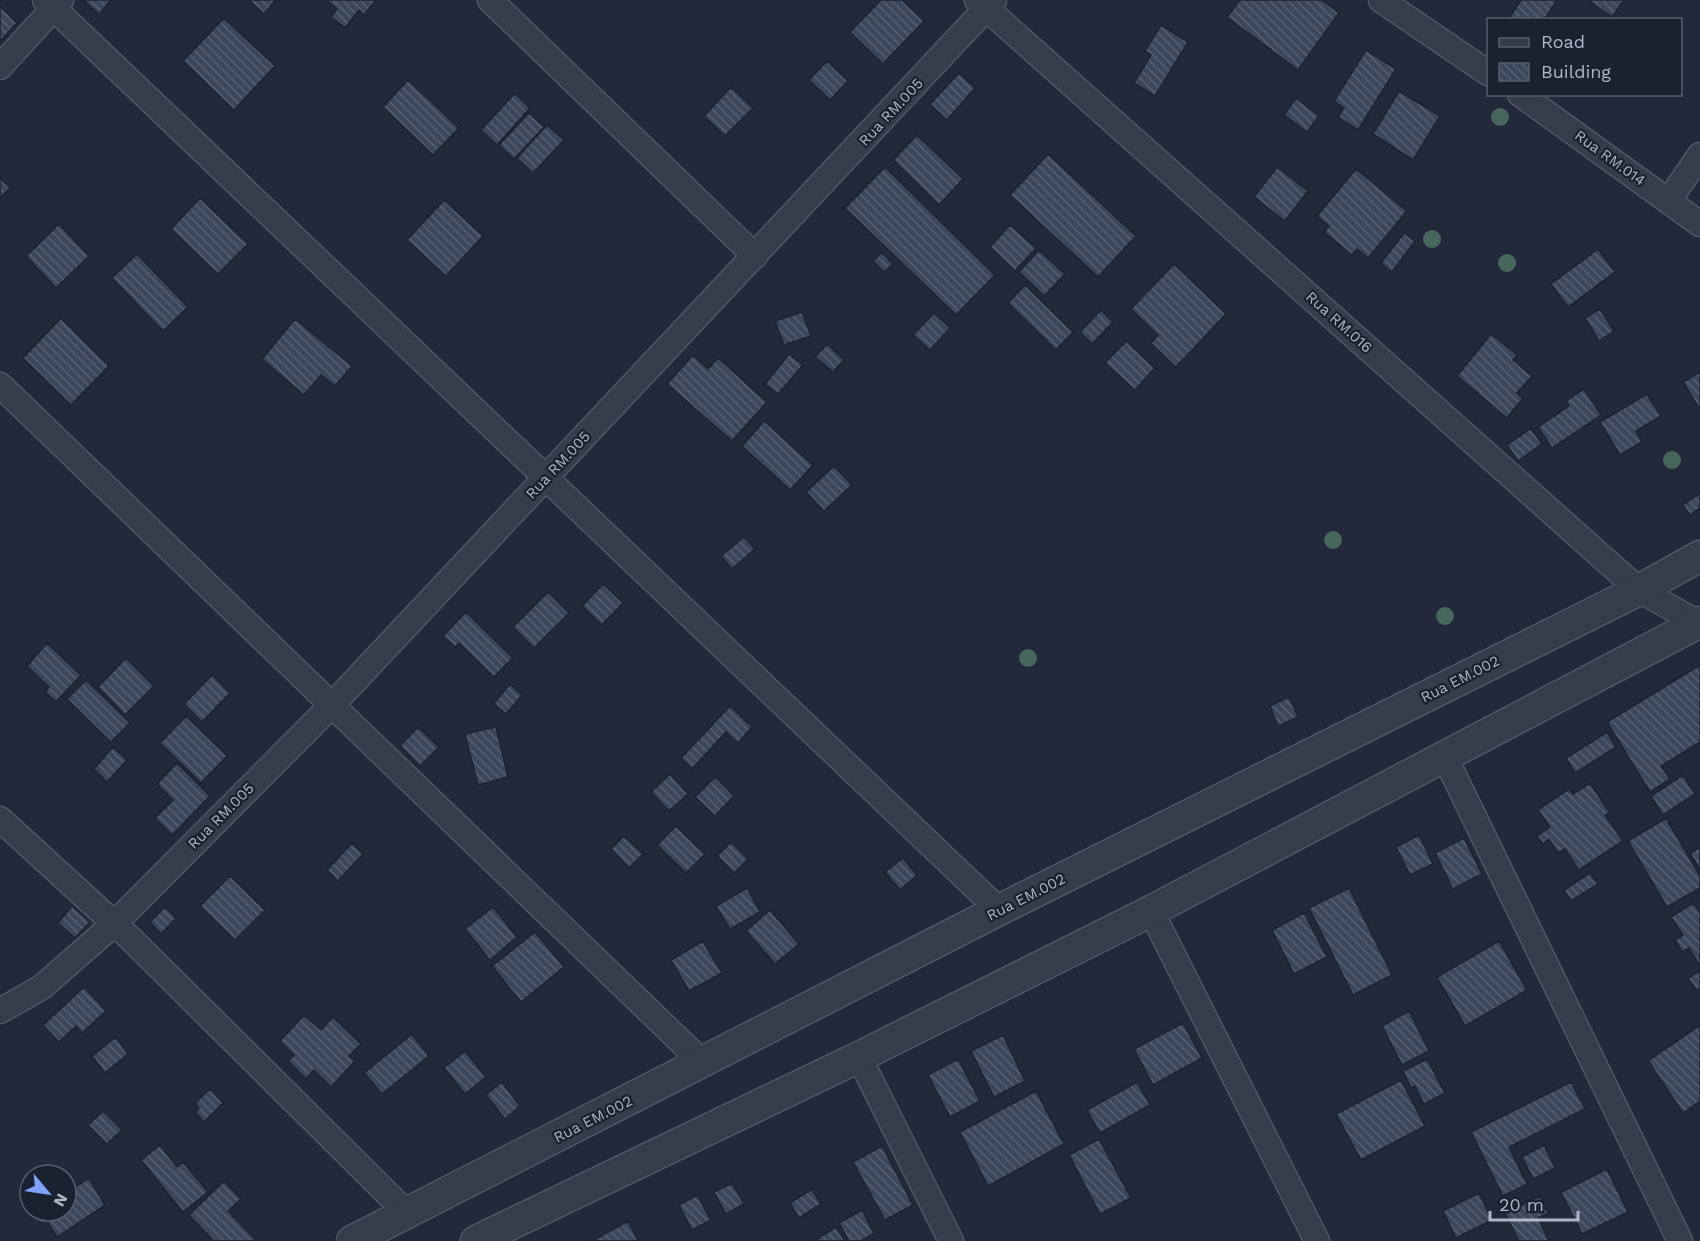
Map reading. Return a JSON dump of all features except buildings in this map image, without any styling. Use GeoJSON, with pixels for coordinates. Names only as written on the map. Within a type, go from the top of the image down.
{"type":"FeatureCollection","features":[{"type":"Feature","properties":{"kind":"street"},"geometry":{"type":"LineString","coordinates":[[490,0],[755,256]]}},
{"type":"Feature","properties":{"kind":"street"},"geometry":{"type":"LineString","coordinates":[[1381,0],[1487,72]]}},
{"type":"Feature","properties":{"kind":"street"},"geometry":{"type":"LineString","coordinates":[[0,67],[54,3],[546,478],[999,910]]}},
{"type":"Feature","properties":{"kind":"street","name":"Rua RM.005"},"geometry":{"type":"LineString","coordinates":[[0,1011],[42,987],[114,924],[333,704],[755,256],[986,3]]}},
{"type":"Feature","properties":{"kind":"street","name":"Rua RM.016"},"geometry":{"type":"LineString","coordinates":[[986,3],[1639,590],[1700,623]]}},
{"type":"Feature","properties":{"kind":"street","name":"Rua RM.014"},"geometry":{"type":"LineString","coordinates":[[1523,96],[1700,224]]}},
{"type":"Feature","properties":{"kind":"street"},"geometry":{"type":"LineString","coordinates":[[1669,200],[1700,155]]}},
{"type":"Feature","properties":{"kind":"street"},"geometry":{"type":"LineString","coordinates":[[0,384],[702,1062]]}},
{"type":"Feature","properties":{"kind":"street","name":"Rua EM.002"},"geometry":{"type":"LineString","coordinates":[[352,1241],[999,910],[1639,590],[1700,556]]}},
{"type":"Feature","properties":{"kind":"street"},"geometry":{"type":"LineString","coordinates":[[476,1241],[859,1057],[1150,911],[1700,623]]}},
{"type":"Feature","properties":{"kind":"street"},"geometry":{"type":"LineString","coordinates":[[1444,756],[1680,1241]]}},
{"type":"Feature","properties":{"kind":"street"},"geometry":{"type":"LineString","coordinates":[[0,819],[114,924],[408,1214]]}},
{"type":"Feature","properties":{"kind":"street"},"geometry":{"type":"LineString","coordinates":[[1150,911],[1317,1241]]}},
{"type":"Feature","properties":{"kind":"street"},"geometry":{"type":"LineString","coordinates":[[859,1057],[951,1241]]}}]}
